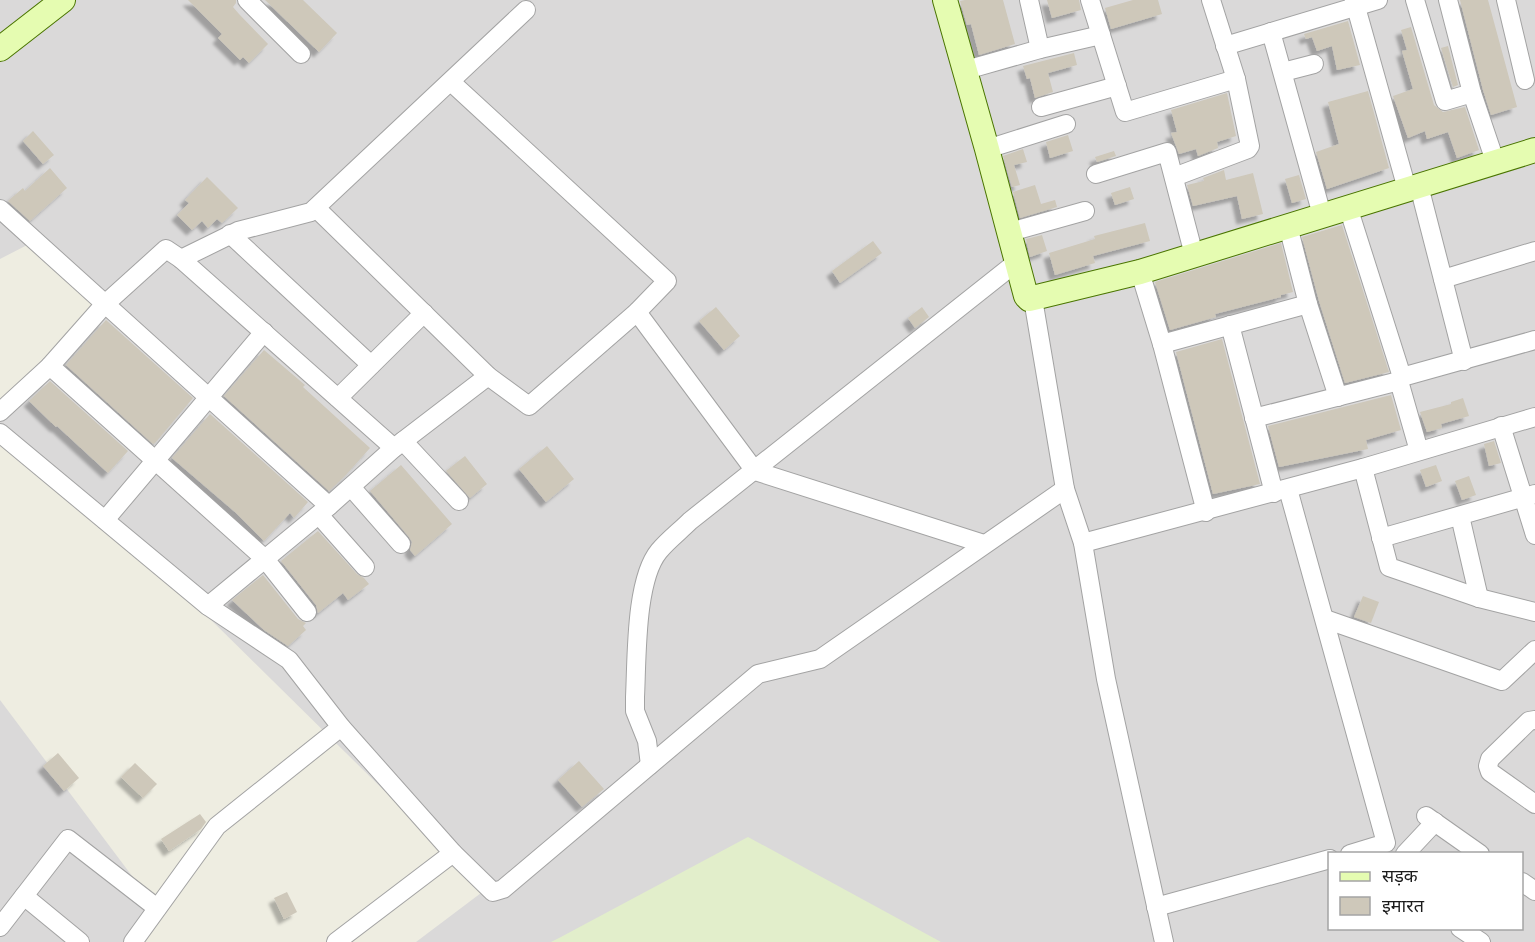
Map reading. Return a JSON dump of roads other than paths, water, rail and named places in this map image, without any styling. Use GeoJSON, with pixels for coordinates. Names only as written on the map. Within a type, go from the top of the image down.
{"type":"FeatureCollection","features":[{"type":"Feature","properties":{"kind":"street"},"geometry":{"type":"LineString","coordinates":[[0,49],[63,0]]}},
{"type":"Feature","properties":{"kind":"street"},"geometry":{"type":"LineString","coordinates":[[247,0],[302,54]]}},
{"type":"Feature","properties":{"kind":"street"},"geometry":{"type":"LineString","coordinates":[[945,0],[1026,296],[1029,299],[1140,272],[1535,150]]}},
{"type":"Feature","properties":{"kind":"street"},"geometry":{"type":"LineString","coordinates":[[1029,0],[1040,49]]}},
{"type":"Feature","properties":{"kind":"street"},"geometry":{"type":"LineString","coordinates":[[1090,0],[1125,112],[1236,79]]}},
{"type":"Feature","properties":{"kind":"street"},"geometry":{"type":"LineString","coordinates":[[1174,177],[1249,148],[1236,79],[1211,0]]}},
{"type":"Feature","properties":{"kind":"street"},"geometry":{"type":"LineString","coordinates":[[1225,46],[1355,3],[1378,0]]}},
{"type":"Feature","properties":{"kind":"street"},"geometry":{"type":"LineString","coordinates":[[1415,0],[1444,101],[1472,93]]}},
{"type":"Feature","properties":{"kind":"street"},"geometry":{"type":"LineString","coordinates":[[1448,0],[1472,93],[1496,161]]}},
{"type":"Feature","properties":{"kind":"street"},"geometry":{"type":"LineString","coordinates":[[1511,1],[1525,80]]}},
{"type":"Feature","properties":{"kind":"street"},"geometry":{"type":"LineString","coordinates":[[1355,3],[1443,279],[1464,361]]}},
{"type":"Feature","properties":{"kind":"street"},"geometry":{"type":"LineString","coordinates":[[181,259],[231,234],[311,212],[526,10]]}},
{"type":"Feature","properties":{"kind":"street"},"geometry":{"type":"LineString","coordinates":[[1423,28],[1453,21]]}},
{"type":"Feature","properties":{"kind":"street"},"geometry":{"type":"LineString","coordinates":[[1271,32],[1322,215]]}},
{"type":"Feature","properties":{"kind":"street"},"geometry":{"type":"LineString","coordinates":[[966,70],[1101,34]]}},
{"type":"Feature","properties":{"kind":"street"},"geometry":{"type":"LineString","coordinates":[[1283,72],[1314,64]]}},
{"type":"Feature","properties":{"kind":"street"},"geometry":{"type":"LineString","coordinates":[[315,208],[488,376],[529,406],[637,312],[667,281],[451,82]]}},
{"type":"Feature","properties":{"kind":"street"},"geometry":{"type":"LineString","coordinates":[[1041,107],[1117,86]]}},
{"type":"Feature","properties":{"kind":"street"},"geometry":{"type":"LineString","coordinates":[[987,148],[1066,124]]}},
{"type":"Feature","properties":{"kind":"street"},"geometry":{"type":"LineString","coordinates":[[1096,174],[1167,152],[1194,255]]}},
{"type":"Feature","properties":{"kind":"street"},"geometry":{"type":"LineString","coordinates":[[1348,207],[1401,379],[1419,451]]}},
{"type":"Feature","properties":{"kind":"street"},"geometry":{"type":"LineString","coordinates":[[0,209],[208,398],[324,510],[365,567]]}},
{"type":"Feature","properties":{"kind":"street"},"geometry":{"type":"LineString","coordinates":[[1010,232],[1085,211]]}},
{"type":"Feature","properties":{"kind":"street"},"geometry":{"type":"LineString","coordinates":[[1288,226],[1308,304],[1338,397]]}},
{"type":"Feature","properties":{"kind":"street"},"geometry":{"type":"LineString","coordinates":[[231,234],[371,366]]}},
{"type":"Feature","properties":{"kind":"street"},"geometry":{"type":"LineString","coordinates":[[0,412],[50,366],[104,305],[164,250],[170,251],[338,398],[398,444],[459,501]]}},
{"type":"Feature","properties":{"kind":"street"},"geometry":{"type":"LineString","coordinates":[[1443,279],[1535,251]]}},
{"type":"Feature","properties":{"kind":"street"},"geometry":{"type":"LineString","coordinates":[[650,765],[646,741],[638,722],[635,704],[642,591],[658,551],[690,521],[1018,261]]}},
{"type":"Feature","properties":{"kind":"street"},"geometry":{"type":"LineString","coordinates":[[1140,272],[1206,512]]}},
{"type":"Feature","properties":{"kind":"street"},"geometry":{"type":"LineString","coordinates":[[1033,299],[1065,489],[1083,543],[1106,679],[1164,942]]}},
{"type":"Feature","properties":{"kind":"street"},"geometry":{"type":"LineString","coordinates":[[1161,344],[1308,304]]}},
{"type":"Feature","properties":{"kind":"street"},"geometry":{"type":"LineString","coordinates":[[637,312],[755,471],[984,544]]}},
{"type":"Feature","properties":{"kind":"street"},"geometry":{"type":"LineString","coordinates":[[338,398],[424,313]]}},
{"type":"Feature","properties":{"kind":"street"},"geometry":{"type":"LineString","coordinates":[[1230,326],[1254,418],[1325,619],[1386,843],[1357,852]]}},
{"type":"Feature","properties":{"kind":"street"},"geometry":{"type":"LineString","coordinates":[[105,520],[264,332]]}},
{"type":"Feature","properties":{"kind":"street"},"geometry":{"type":"LineString","coordinates":[[1254,418],[1338,397],[1535,340]]}},
{"type":"Feature","properties":{"kind":"street"},"geometry":{"type":"LineString","coordinates":[[50,366],[265,559],[307,612]]}},
{"type":"Feature","properties":{"kind":"street"},"geometry":{"type":"LineString","coordinates":[[208,606],[351,487],[398,444],[488,376]]}},
{"type":"Feature","properties":{"kind":"street"},"geometry":{"type":"LineString","coordinates":[[1083,543],[1206,512],[1535,417]]}},
{"type":"Feature","properties":{"kind":"street"},"geometry":{"type":"LineString","coordinates":[[1501,426],[1530,495],[1535,535]]}},
{"type":"Feature","properties":{"kind":"street"},"geometry":{"type":"LineString","coordinates":[[0,433],[208,606],[289,660],[341,727],[453,853],[489,890],[497,892],[758,674],[820,659],[1065,489]]}},
{"type":"Feature","properties":{"kind":"street"},"geometry":{"type":"LineString","coordinates":[[1363,468],[1389,567],[1479,598],[1535,612]]}},
{"type":"Feature","properties":{"kind":"street"},"geometry":{"type":"LineString","coordinates":[[351,487],[401,544]]}},
{"type":"Feature","properties":{"kind":"street"},"geometry":{"type":"LineString","coordinates":[[1381,538],[1530,495]]}},
{"type":"Feature","properties":{"kind":"street"},"geometry":{"type":"LineString","coordinates":[[1460,516],[1479,598]]}},
{"type":"Feature","properties":{"kind":"street"},"geometry":{"type":"LineString","coordinates":[[1325,619],[1502,681],[1535,650]]}},
{"type":"Feature","properties":{"kind":"street"},"geometry":{"type":"LineString","coordinates":[[1535,720],[1529,721],[1490,759],[1488,766],[1490,772],[1535,804]]}},
{"type":"Feature","properties":{"kind":"street"},"geometry":{"type":"LineString","coordinates":[[133,942],[218,826],[341,727]]}},
{"type":"Feature","properties":{"kind":"street"},"geometry":{"type":"LineString","coordinates":[[1406,852],[1430,819],[1477,852]]}},
{"type":"Feature","properties":{"kind":"street"},"geometry":{"type":"LineString","coordinates":[[0,927],[68,839],[158,908]]}},
{"type":"Feature","properties":{"kind":"street"},"geometry":{"type":"LineString","coordinates":[[336,942],[453,853]]}},
{"type":"Feature","properties":{"kind":"street"},"geometry":{"type":"LineString","coordinates":[[1156,907],[1328,859]]}},
{"type":"Feature","properties":{"kind":"street"},"geometry":{"type":"LineString","coordinates":[[24,896],[80,942]]}},
{"type":"Feature","properties":{"kind":"street"},"geometry":{"type":"LineString","coordinates":[[1464,930],[1481,942]]}}]}
